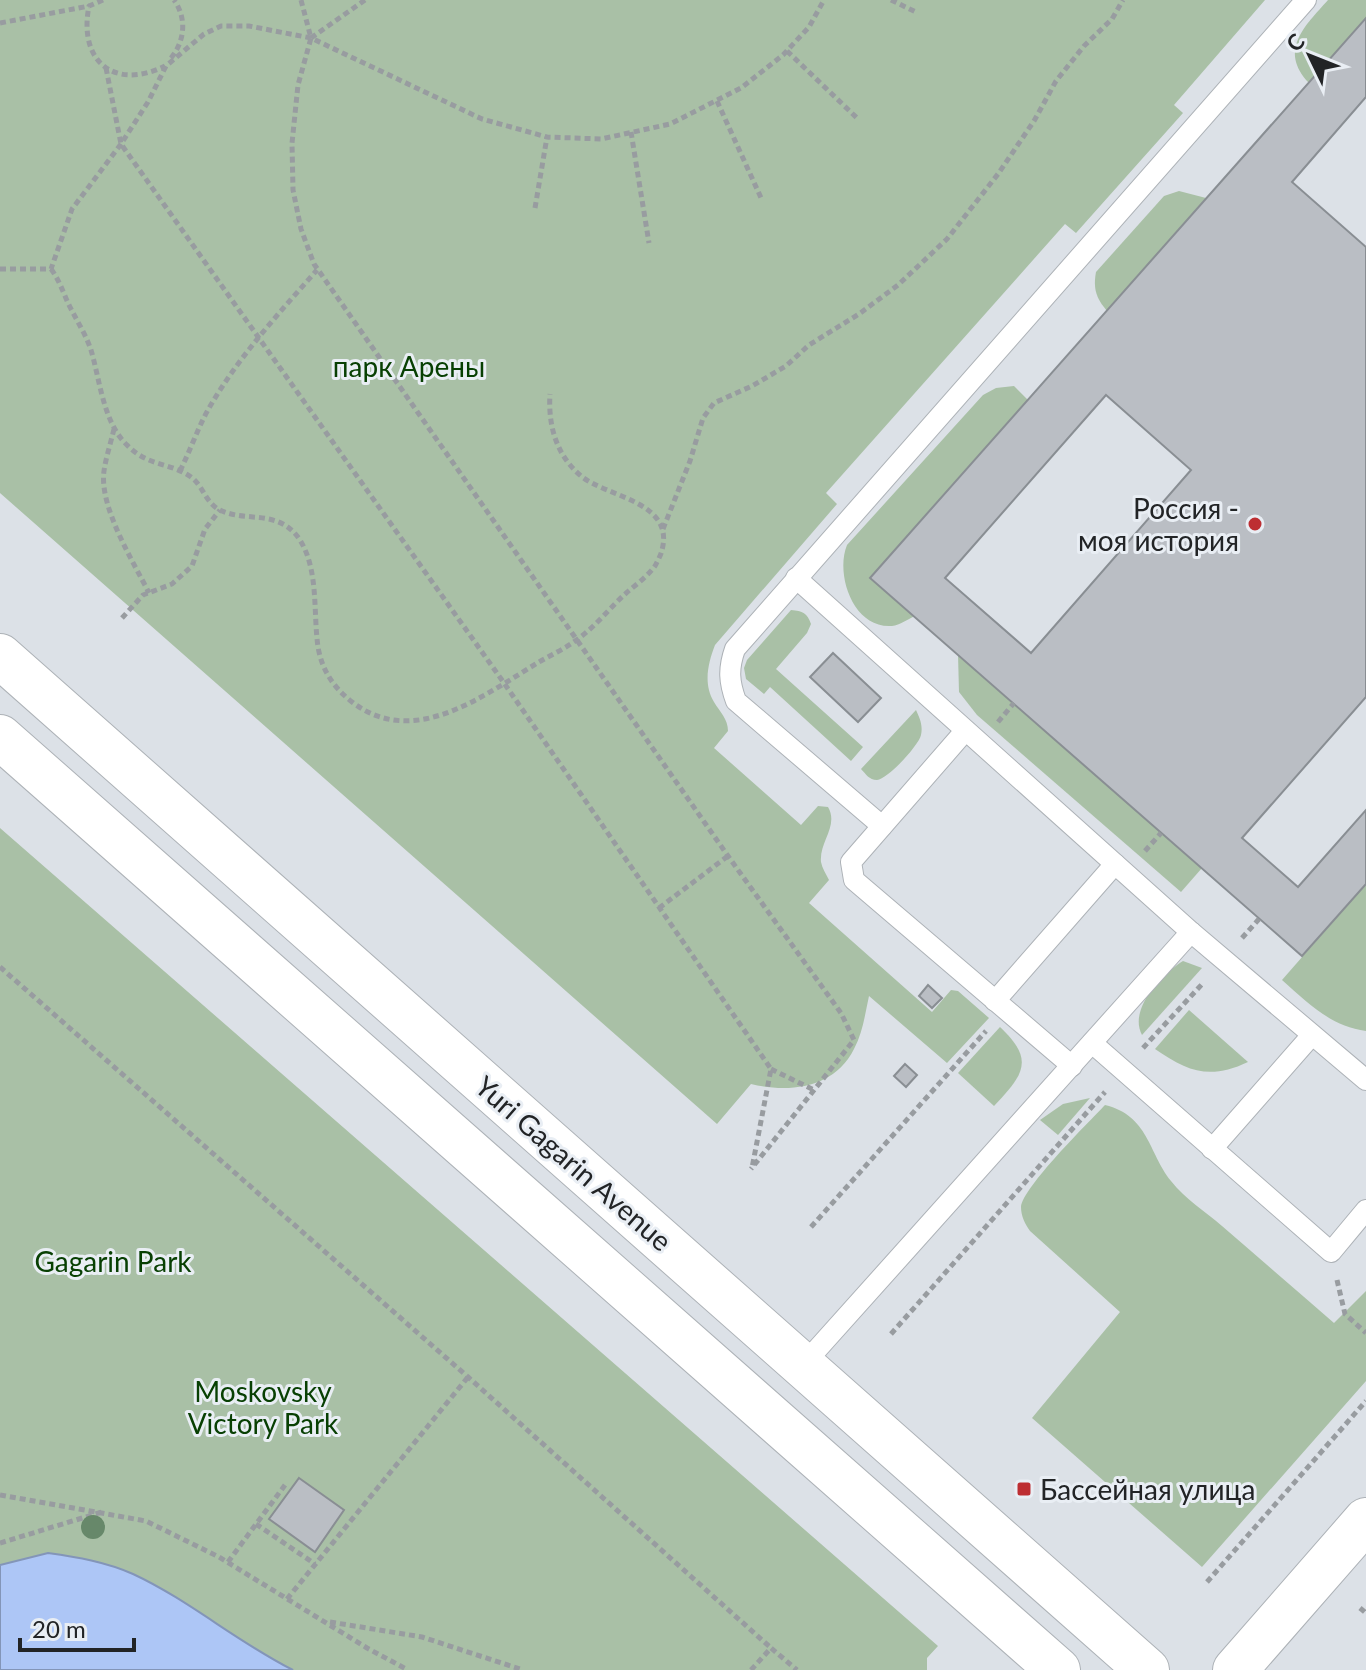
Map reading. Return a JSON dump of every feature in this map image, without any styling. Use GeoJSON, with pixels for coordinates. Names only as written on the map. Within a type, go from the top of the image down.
{"type":"FeatureCollection","features":[{"type":"Feature","properties":{"kind":"main road","name":"Yuri Gagarin Avenue"},"geometry":{"type":"LineString","coordinates":[[0,656],[1147,1670]]}},
{"type":"Feature","properties":{"kind":"main road"},"geometry":{"type":"LineString","coordinates":[[0,737],[1058,1670]]}},
{"type":"Feature","properties":{"kind":"main road"},"geometry":{"type":"LineString","coordinates":[[1235,1670],[1366,1520]]}},
{"type":"Feature","properties":{"kind":"lane"},"geometry":{"type":"LineString","coordinates":[[882,826],[736,701],[729,666],[735,649],[1306,0]]}},
{"type":"Feature","properties":{"kind":"lane"},"geometry":{"type":"LineString","coordinates":[[796,578],[1191,932],[1366,1080]]}},
{"type":"Feature","properties":{"kind":"lane"},"geometry":{"type":"LineString","coordinates":[[965,731],[851,862],[854,880],[1072,1066]]}},
{"type":"Feature","properties":{"kind":"lane"},"geometry":{"type":"LineString","coordinates":[[1000,1006],[1115,864]]}},
{"type":"Feature","properties":{"kind":"lane"},"geometry":{"type":"LineString","coordinates":[[803,1365],[1191,932]]}},
{"type":"Feature","properties":{"kind":"lane"},"geometry":{"type":"LineString","coordinates":[[1212,1149],[1312,1035]]}},
{"type":"Feature","properties":{"kind":"lane"},"geometry":{"type":"LineString","coordinates":[[1092,1043],[1331,1252],[1366,1210]]}},
{"type":"Feature","properties":{"kind":"lane"},"geometry":{"type":"LineString","coordinates":[[1338,1057],[1366,1062]]}},
{"type":"Feature","properties":{"kind":"path"},"geometry":{"type":"LineString","coordinates":[[0,23],[89,6],[103,0]]}},
{"type":"Feature","properties":{"kind":"path"},"geometry":{"type":"LineString","coordinates":[[51,269],[72,209],[121,144],[178,49],[183,29],[179,8],[174,0]]}},
{"type":"Feature","properties":{"kind":"path"},"geometry":{"type":"LineString","coordinates":[[179,8],[181,0]]}},
{"type":"Feature","properties":{"kind":"path"},"geometry":{"type":"LineString","coordinates":[[301,0],[311,38],[298,85],[292,158],[293,190],[301,229],[317,270],[841,1013],[854,1040],[751,1169],[771,1069]]}},
{"type":"Feature","properties":{"kind":"path"},"geometry":{"type":"LineString","coordinates":[[311,38],[365,0]]}},
{"type":"Feature","properties":{"kind":"path"},"geometry":{"type":"LineString","coordinates":[[89,6],[85,29],[90,51],[106,68],[125,76],[146,75],[166,66],[204,34],[221,26],[249,26],[311,38],[482,119],[547,137],[601,139],[670,124],[741,88],[787,51],[809,27],[824,0]]}},
{"type":"Feature","properties":{"kind":"path"},"geometry":{"type":"LineString","coordinates":[[891,0],[918,13]]}},
{"type":"Feature","properties":{"kind":"path"},"geometry":{"type":"LineString","coordinates":[[51,269],[61,283],[89,346],[120,438],[150,463],[180,471],[196,481],[209,502],[220,510],[278,521],[290,529],[300,540],[311,569],[321,661],[337,689],[361,709],[394,720],[432,719],[504,683],[578,639],[654,567],[663,549],[663,530],[703,418],[714,403],[786,366],[809,345],[898,285],[947,239],[998,174],[1034,121],[1056,81],[1084,46],[1112,19],[1123,0]]}},
{"type":"Feature","properties":{"kind":"path"},"geometry":{"type":"LineString","coordinates":[[787,51],[858,119]]}},
{"type":"Feature","properties":{"kind":"path"},"geometry":{"type":"LineString","coordinates":[[106,68],[121,144],[504,683],[771,1069],[814,1090]]}},
{"type":"Feature","properties":{"kind":"path"},"geometry":{"type":"LineString","coordinates":[[717,101],[762,200]]}},
{"type":"Feature","properties":{"kind":"path"},"geometry":{"type":"LineString","coordinates":[[631,132],[649,243]]}},
{"type":"Feature","properties":{"kind":"path"},"geometry":{"type":"LineString","coordinates":[[535,208],[547,137]]}},
{"type":"Feature","properties":{"kind":"path"},"geometry":{"type":"LineString","coordinates":[[0,269],[51,269]]}},
{"type":"Feature","properties":{"kind":"path"},"geometry":{"type":"LineString","coordinates":[[180,471],[212,404],[258,338],[317,270]]}},
{"type":"Feature","properties":{"kind":"path"},"geometry":{"type":"LineString","coordinates":[[550,394],[549,416],[565,459],[579,475],[594,485],[640,504],[656,518],[663,530]]}},
{"type":"Feature","properties":{"kind":"path"},"geometry":{"type":"LineString","coordinates":[[114,427],[103,474],[109,510],[149,593]]}},
{"type":"Feature","properties":{"kind":"path"},"geometry":{"type":"LineString","coordinates":[[122,618],[143,595],[172,584],[192,566],[205,529],[220,510]]}},
{"type":"Feature","properties":{"kind":"path"},"geometry":{"type":"LineString","coordinates":[[659,908],[728,856]]}},
{"type":"Feature","properties":{"kind":"path"},"geometry":{"type":"LineString","coordinates":[[891,1334],[1259,919]]}},
{"type":"Feature","properties":{"kind":"path"},"geometry":{"type":"LineString","coordinates":[[0,967],[797,1670]]}},
{"type":"Feature","properties":{"kind":"path"},"geometry":{"type":"LineString","coordinates":[[811,1227],[1000,1006]]}},
{"type":"Feature","properties":{"kind":"path"},"geometry":{"type":"LineString","coordinates":[[1331,1252],[1345,1314],[1366,1333]]}},
{"type":"Feature","properties":{"kind":"path"},"geometry":{"type":"LineString","coordinates":[[287,1599],[468,1377]]}},
{"type":"Feature","properties":{"kind":"path"},"geometry":{"type":"LineString","coordinates":[[1207,1582],[1366,1401]]}},
{"type":"Feature","properties":{"kind":"path"},"geometry":{"type":"LineString","coordinates":[[228,1562],[285,1485]]}},
{"type":"Feature","properties":{"kind":"path"},"geometry":{"type":"LineString","coordinates":[[0,1495],[146,1521],[228,1562],[408,1670]]}},
{"type":"Feature","properties":{"kind":"path"},"geometry":{"type":"LineString","coordinates":[[0,1543],[95,1516],[103,1511]]}},
{"type":"Feature","properties":{"kind":"path"},"geometry":{"type":"LineString","coordinates":[[256,1524],[315,1564]]}},
{"type":"Feature","properties":{"kind":"path"},"geometry":{"type":"LineString","coordinates":[[300,1554],[306,1546]]}},
{"type":"Feature","properties":{"kind":"path"},"geometry":{"type":"LineString","coordinates":[[1360,1608],[1366,1613]]}},
{"type":"Feature","properties":{"kind":"path"},"geometry":{"type":"LineString","coordinates":[[325,1621],[422,1637],[523,1670]]}},
{"type":"Feature","properties":{"kind":"path"},"geometry":{"type":"LineString","coordinates":[[751,1670],[771,1648]]}},
{"type":"Feature","properties":{"kind":"green space","name":"парк Арены"},"geometry":{"type":"Polygon","coordinates":[[[0,0],[1265,0],[1174,105],[1183,113],[1076,233],[1065,224],[826,493],[837,504],[715,645],[710,659],[709,688],[728,727],[714,748],[801,825],[818,806],[828,807],[831,814],[821,855],[829,880],[809,903],[932,1012],[951,990],[958,991],[989,1018],[947,1063],[869,996],[857,1043],[835,1073],[809,1085],[795,1087],[751,1084],[717,1124],[0,493],[0,0]]]}},
{"type":"Feature","properties":{"kind":"green space"},"geometry":{"type":"Polygon","coordinates":[[[1328,0],[1366,0],[1366,18],[1309,83],[1300,71],[1295,49],[1304,29],[1328,0]]]}},
{"type":"Feature","properties":{"kind":"green space"},"geometry":{"type":"Polygon","coordinates":[[[1179,191],[1206,198],[1107,311],[1096,293],[1096,272],[1164,196],[1179,191]]]}},
{"type":"Feature","properties":{"kind":"green space"},"geometry":{"type":"Polygon","coordinates":[[[1014,386],[1028,400],[871,578],[915,616],[892,626],[878,625],[867,619],[850,598],[846,584],[843,570],[847,545],[983,395],[996,388],[1014,386]]]}},
{"type":"Feature","properties":{"kind":"green space"},"geometry":{"type":"Polygon","coordinates":[[[791,610],[804,613],[811,624],[776,669],[863,747],[851,761],[770,687],[764,694],[746,679],[744,668],[747,660],[791,610]]]}},
{"type":"Feature","properties":{"kind":"green space"},"geometry":{"type":"Polygon","coordinates":[[[958,654],[1202,868],[1181,892],[977,715],[959,692],[958,654]]]}},
{"type":"Feature","properties":{"kind":"green space"},"geometry":{"type":"Polygon","coordinates":[[[916,710],[922,731],[915,746],[888,774],[877,780],[870,778],[861,769],[916,710]]]}},
{"type":"Feature","properties":{"kind":"green space","name":"Moskovsky Victory Park"},"geometry":{"type":"Polygon","coordinates":[[[0,828],[938,1646],[927,1658],[927,1670],[0,1670],[0,828]]]}},
{"type":"Feature","properties":{"kind":"green space"},"geometry":{"type":"Polygon","coordinates":[[[1366,884],[1366,1031],[1330,1019],[1282,980],[1366,884]]]}},
{"type":"Feature","properties":{"kind":"green space"},"geometry":{"type":"Polygon","coordinates":[[[1183,961],[1202,968],[1142,1035],[1140,1014],[1149,993],[1183,961]]]}},
{"type":"Feature","properties":{"kind":"green space"},"geometry":{"type":"Polygon","coordinates":[[[1189,1010],[1248,1062],[1222,1071],[1200,1071],[1178,1063],[1155,1049],[1189,1010]]]}},
{"type":"Feature","properties":{"kind":"green space"},"geometry":{"type":"Polygon","coordinates":[[[1000,1027],[1018,1049],[1021,1067],[1013,1085],[994,1106],[958,1073],[1000,1027]]]}},
{"type":"Feature","properties":{"kind":"green space"},"geometry":{"type":"Polygon","coordinates":[[[1090,1098],[1058,1135],[1040,1120],[1063,1104],[1090,1098]]]}},
{"type":"Feature","properties":{"kind":"green space"},"geometry":{"type":"Polygon","coordinates":[[[1105,1105],[1120,1110],[1139,1126],[1163,1170],[1182,1194],[1334,1323],[1366,1291],[1366,1381],[1202,1567],[1032,1418],[1120,1312],[1030,1231],[1021,1210],[1024,1198],[1044,1171],[1105,1105]]]}},
{"type":"Feature","properties":{"kind":"water"},"geometry":{"type":"Polygon","coordinates":[[[48,1553],[112,1566],[154,1584],[293,1670],[0,1670],[0,1565],[48,1553]]]}},
{"type":"Feature","properties":{"kind":"building","name":"Россия - моя история"},"geometry":{"type":"Polygon","coordinates":[[[1366,18],[1366,97],[1292,182],[1366,247],[1366,697],[1242,838],[1298,887],[1366,810],[1366,884],[1302,956],[870,578],[1366,18]],[[1106,395],[945,578],[1031,653],[1191,470],[1106,395]]]}},
{"type":"Feature","properties":{"kind":"building"},"geometry":{"type":"Polygon","coordinates":[[[833,653],[881,698],[858,722],[810,677],[833,653]]]}},
{"type":"Feature","properties":{"kind":"building"},"geometry":{"type":"Polygon","coordinates":[[[928,985],[942,998],[932,1008],[919,996],[928,985]]]}},
{"type":"Feature","properties":{"kind":"building"},"geometry":{"type":"Polygon","coordinates":[[[905,1064],[917,1075],[906,1087],[894,1076],[905,1064]]]}},
{"type":"Feature","properties":{"kind":"building"},"geometry":{"type":"Polygon","coordinates":[[[299,1478],[344,1510],[315,1552],[269,1519],[299,1478]]]}},
{"type":"Feature","properties":{"kind":"place","name":"Россия - моя история"},"geometry":{"type":"Point","coordinates":[1255,524]}},
{"type":"Feature","properties":{"kind":"place","name":"Бассейная улица"},"geometry":{"type":"Point","coordinates":[1024,1489]}},
{"type":"Feature","properties":{"kind":"park label","name":"Gagarin Park"},"geometry":{"type":"Point","coordinates":[113,1261]}}]}
